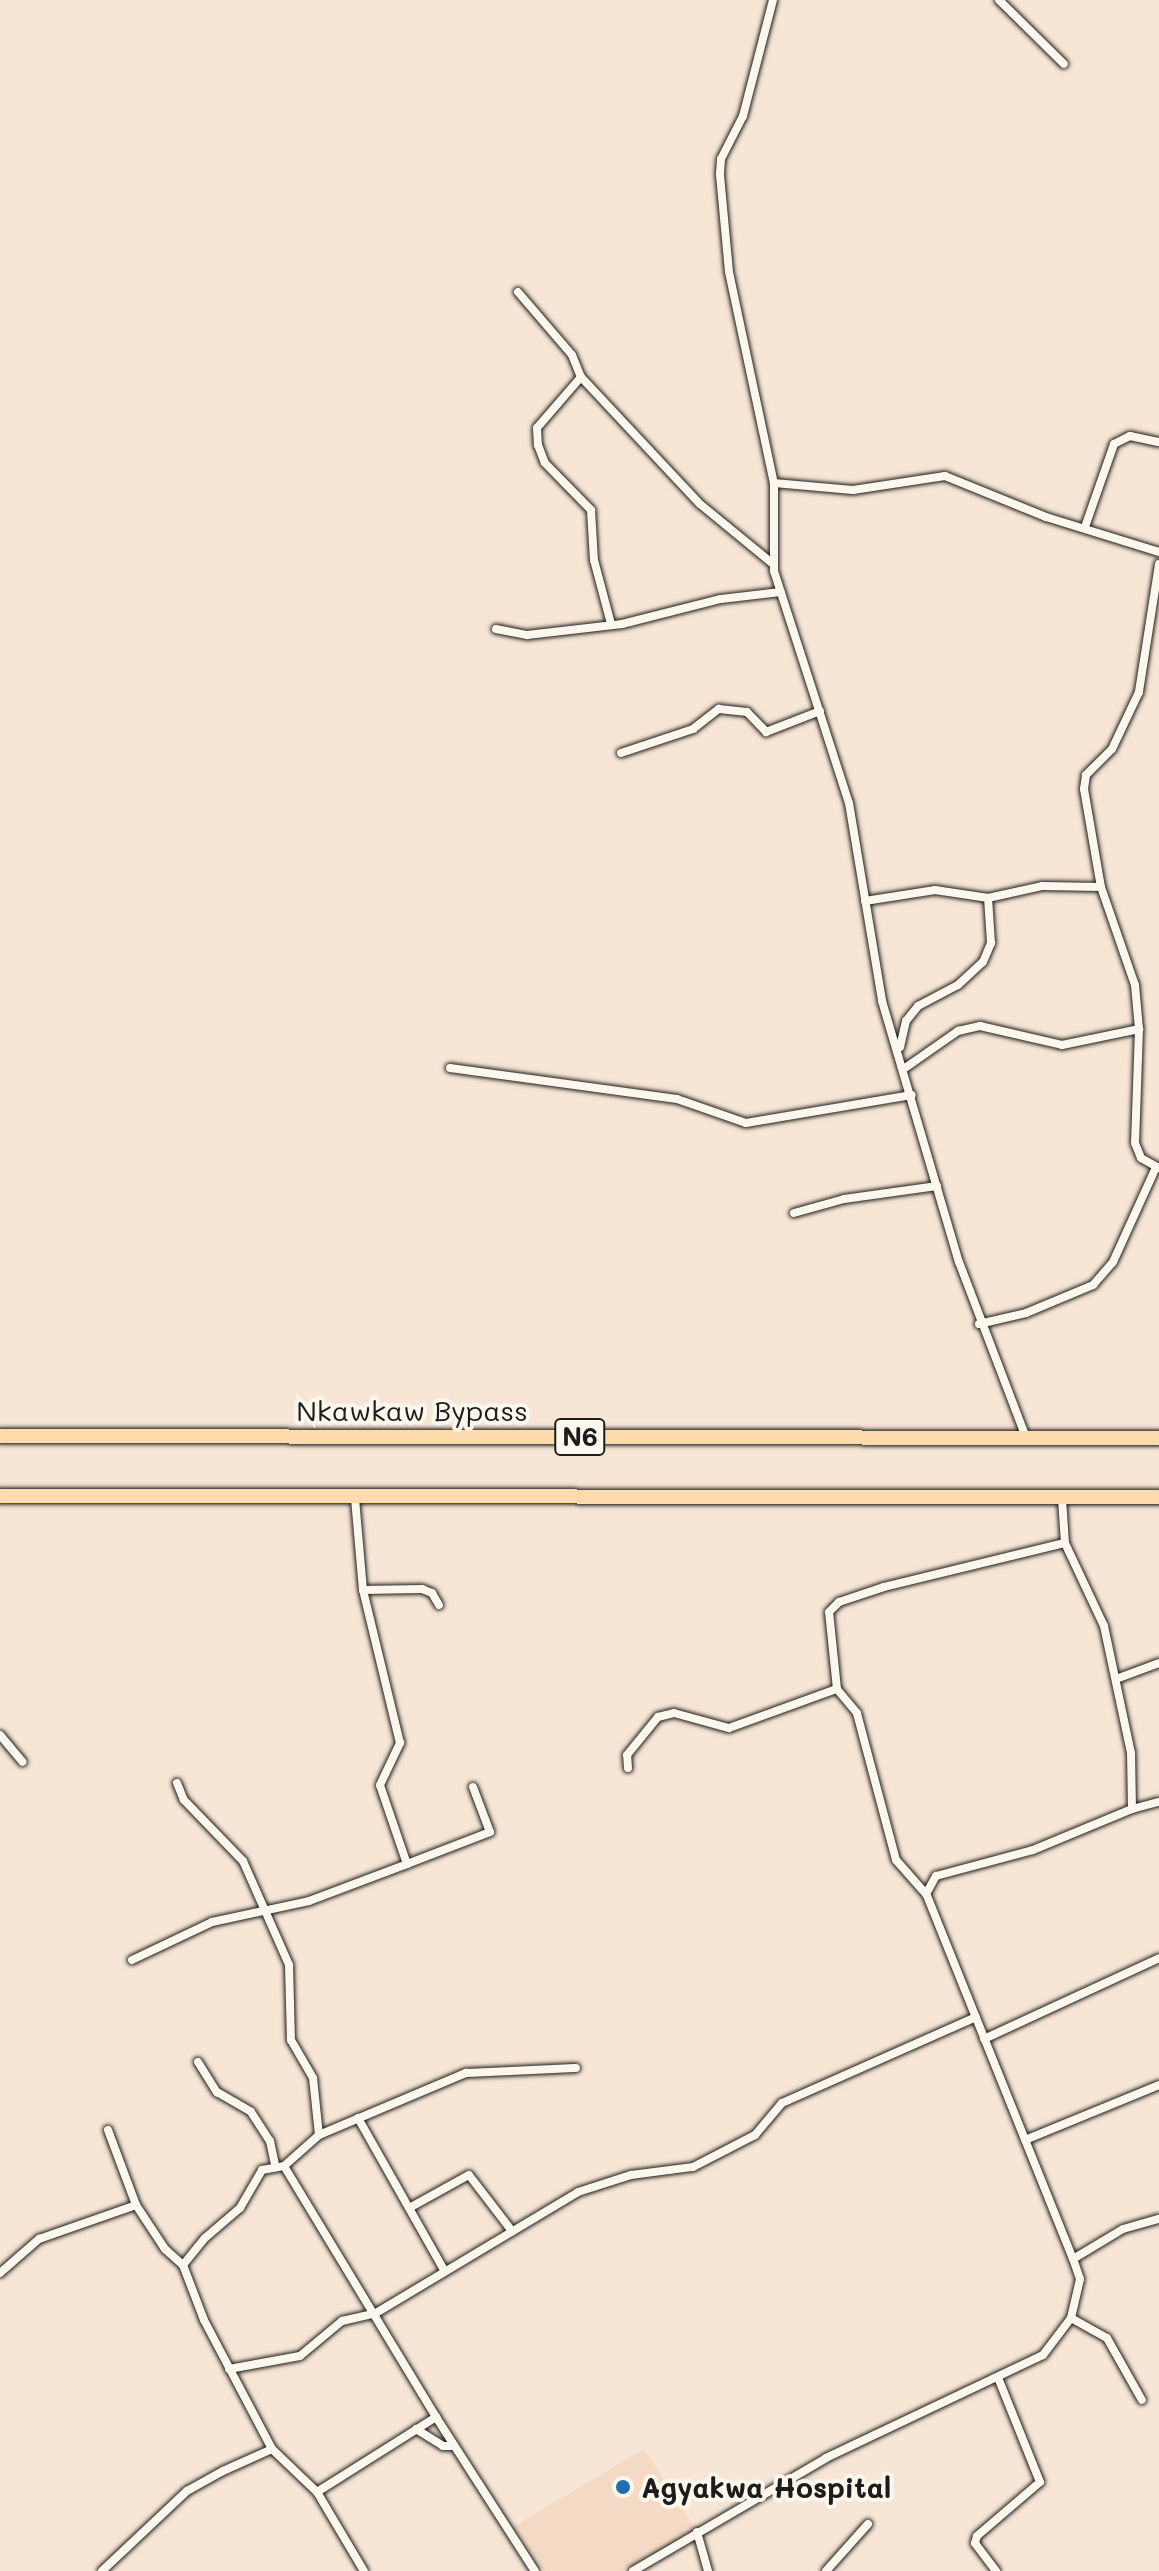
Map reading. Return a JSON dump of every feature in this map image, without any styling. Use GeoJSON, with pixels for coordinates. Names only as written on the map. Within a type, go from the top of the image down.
{"type":"FeatureCollection","features":[{"type":"Feature","properties":{"kind":"highway","name":"Nkawkaw Bypass"},"geometry":{"type":"LineString","coordinates":[[0,1436],[1027,1441],[1159,1438]]}},
{"type":"Feature","properties":{"kind":"highway","name":"N6"},"geometry":{"type":"LineString","coordinates":[[0,1496],[1159,1497]]}},
{"type":"Feature","properties":{"kind":"street"},"geometry":{"type":"LineString","coordinates":[[773,0],[743,116],[721,159],[720,175],[729,272],[774,483],[773,564],[849,803],[882,1001],[899,1048],[979,1324],[1027,1441]]}},
{"type":"Feature","properties":{"kind":"street"},"geometry":{"type":"LineString","coordinates":[[999,0],[1064,64]]}},
{"type":"Feature","properties":{"kind":"street"},"geometry":{"type":"LineString","coordinates":[[518,292],[572,355],[581,377],[700,504],[773,564]]}},
{"type":"Feature","properties":{"kind":"street"},"geometry":{"type":"LineString","coordinates":[[581,377],[537,428],[538,445],[545,463],[591,510],[594,560],[611,624]]}},
{"type":"Feature","properties":{"kind":"street"},"geometry":{"type":"LineString","coordinates":[[1085,527],[1114,444],[1130,436],[1159,442]]}},
{"type":"Feature","properties":{"kind":"street"},"geometry":{"type":"LineString","coordinates":[[774,483],[853,490],[945,476],[1046,517],[1159,552]]}},
{"type":"Feature","properties":{"kind":"street"},"geometry":{"type":"LineString","coordinates":[[979,1324],[1026,1313],[1093,1285],[1113,1262],[1158,1167],[1141,1158],[1135,1143],[1139,1029],[1135,985],[1101,887],[1086,775],[1112,749],[1139,692],[1159,564]]}},
{"type":"Feature","properties":{"kind":"street"},"geometry":{"type":"LineString","coordinates":[[496,629],[527,635],[611,624],[721,599],[781,592]]}},
{"type":"Feature","properties":{"kind":"street"},"geometry":{"type":"LineString","coordinates":[[621,753],[693,729],[719,709],[747,712],[766,732],[820,711]]}},
{"type":"Feature","properties":{"kind":"street"},"geometry":{"type":"LineString","coordinates":[[865,901],[935,890],[988,898],[1042,886],[1101,887]]}},
{"type":"Feature","properties":{"kind":"street"},"geometry":{"type":"LineString","coordinates":[[899,1048],[906,1021],[918,1006],[958,985],[983,962],[991,943],[988,898]]}},
{"type":"Feature","properties":{"kind":"street"},"geometry":{"type":"LineString","coordinates":[[905,1068],[958,1031],[980,1026],[1062,1045],[1139,1029]]}},
{"type":"Feature","properties":{"kind":"street"},"geometry":{"type":"LineString","coordinates":[[450,1068],[663,1096],[746,1123],[776,1121],[792,1111],[912,1095]]}},
{"type":"Feature","properties":{"kind":"street"},"geometry":{"type":"LineString","coordinates":[[794,1213],[844,1199],[937,1186]]}},
{"type":"Feature","properties":{"kind":"street"},"geometry":{"type":"LineString","coordinates":[[355,1498],[363,1590],[400,1743],[380,1785],[407,1864]]}},
{"type":"Feature","properties":{"kind":"street"},"geometry":{"type":"LineString","coordinates":[[1062,1499],[1065,1543],[1104,1626],[1116,1679],[1131,1753],[1132,1809]]}},
{"type":"Feature","properties":{"kind":"street"},"geometry":{"type":"LineString","coordinates":[[633,2571],[826,2458],[999,2380],[1043,2355],[1071,2318],[1080,2279],[926,1894],[896,1860],[857,1713],[837,1689],[828,1616],[839,1602],[952,1568],[1065,1543]]}},
{"type":"Feature","properties":{"kind":"street"},"geometry":{"type":"LineString","coordinates":[[363,1590],[422,1589],[432,1593],[439,1605]]}},
{"type":"Feature","properties":{"kind":"street"},"geometry":{"type":"LineString","coordinates":[[1116,1679],[1159,1663]]}},
{"type":"Feature","properties":{"kind":"street"},"geometry":{"type":"LineString","coordinates":[[628,1768],[627,1755],[658,1717],[674,1713],[729,1728],[837,1689]]}},
{"type":"Feature","properties":{"kind":"street"},"geometry":{"type":"LineString","coordinates":[[0,1735],[23,1762]]}},
{"type":"Feature","properties":{"kind":"street"},"geometry":{"type":"LineString","coordinates":[[177,1783],[184,1800],[243,1861],[269,1912],[289,1965],[291,2040],[313,2078],[319,2135]]}},
{"type":"Feature","properties":{"kind":"street"},"geometry":{"type":"LineString","coordinates":[[132,1960],[212,1922],[269,1912],[490,1832],[473,1787]]}},
{"type":"Feature","properties":{"kind":"street"},"geometry":{"type":"LineString","coordinates":[[926,1894],[936,1876],[1033,1850],[1132,1809],[1159,1802]]}},
{"type":"Feature","properties":{"kind":"street"},"geometry":{"type":"LineString","coordinates":[[984,2039],[1159,1958]]}},
{"type":"Feature","properties":{"kind":"street"},"geometry":{"type":"LineString","coordinates":[[229,2369],[300,2356],[342,2321],[376,2313],[578,2192],[607,2181],[693,2167],[755,2135],[782,2103],[976,2017]]}},
{"type":"Feature","properties":{"kind":"street"},"geometry":{"type":"LineString","coordinates":[[198,2062],[217,2092],[251,2112],[270,2141],[279,2165],[376,2313],[436,2417],[535,2571]]}},
{"type":"Feature","properties":{"kind":"street"},"geometry":{"type":"LineString","coordinates":[[183,2265],[205,2238],[240,2208],[262,2170],[279,2165],[319,2135],[466,2073],[576,2068]]}},
{"type":"Feature","properties":{"kind":"street"},"geometry":{"type":"LineString","coordinates":[[1025,2140],[1159,2085]]}},
{"type":"Feature","properties":{"kind":"street"},"geometry":{"type":"LineString","coordinates":[[358,2118],[444,2270]]}},
{"type":"Feature","properties":{"kind":"street"},"geometry":{"type":"LineString","coordinates":[[108,2130],[136,2205],[165,2249],[183,2265],[229,2369],[272,2449],[317,2492],[364,2571]]}},
{"type":"Feature","properties":{"kind":"street"},"geometry":{"type":"LineString","coordinates":[[411,2207],[469,2175],[512,2231]]}},
{"type":"Feature","properties":{"kind":"street"},"geometry":{"type":"LineString","coordinates":[[0,2273],[39,2239],[136,2205]]}},
{"type":"Feature","properties":{"kind":"street"},"geometry":{"type":"LineString","coordinates":[[1073,2259],[1123,2229],[1159,2219]]}},
{"type":"Feature","properties":{"kind":"street"},"geometry":{"type":"LineString","coordinates":[[1071,2318],[1107,2338],[1142,2400]]}},
{"type":"Feature","properties":{"kind":"street"},"geometry":{"type":"LineString","coordinates":[[996,2571],[975,2543],[977,2536],[1040,2482],[999,2380]]}},
{"type":"Feature","properties":{"kind":"street"},"geometry":{"type":"LineString","coordinates":[[317,2492],[436,2417]]}},
{"type":"Feature","properties":{"kind":"street"},"geometry":{"type":"LineString","coordinates":[[416,2429],[443,2446],[454,2446]]}},
{"type":"Feature","properties":{"kind":"street"},"geometry":{"type":"LineString","coordinates":[[108,2569],[187,2491],[272,2449]]}},
{"type":"Feature","properties":{"kind":"street"},"geometry":{"type":"LineString","coordinates":[[826,2571],[868,2524]]}},
{"type":"Feature","properties":{"kind":"street"},"geometry":{"type":"LineString","coordinates":[[697,2532],[708,2571]]}},
{"type":"Feature","properties":{"kind":"shaded area","name":"Agyakwa Hospital"},"geometry":{"type":"Polygon","coordinates":[[[644,2449],[696,2530],[630,2571],[544,2571],[514,2526],[644,2449]]]}},
{"type":"Feature","properties":{"kind":"place","name":"Agyakwa Hospital"},"geometry":{"type":"Point","coordinates":[623,2487]}}]}
